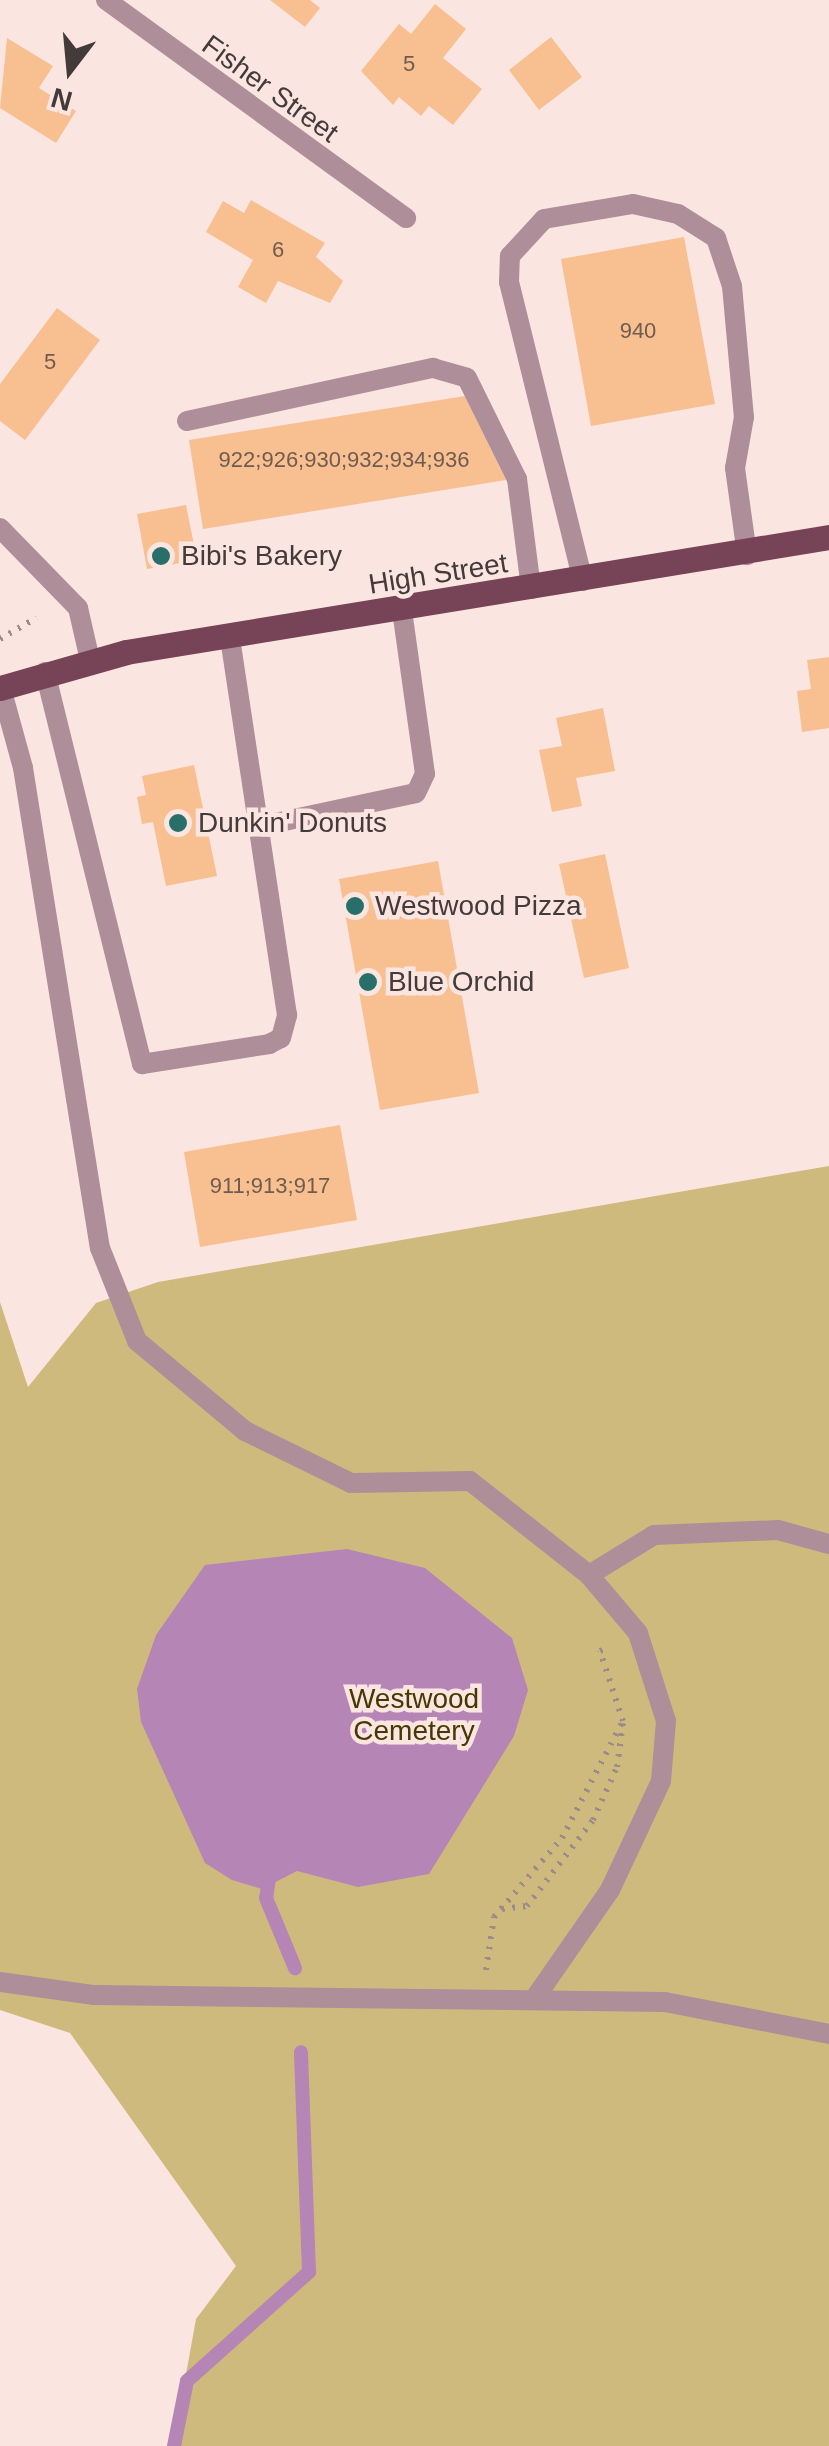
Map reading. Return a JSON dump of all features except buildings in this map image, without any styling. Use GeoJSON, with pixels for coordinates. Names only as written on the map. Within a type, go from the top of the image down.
{"type":"FeatureCollection","features":[{"type":"Feature","properties":{"kind":"main road","name":"High Street"},"geometry":{"type":"LineString","coordinates":[[0,688],[90,660],[747,555],[829,536]]}},
{"type":"Feature","properties":{"kind":"street","name":"Fisher Street"},"geometry":{"type":"LineString","coordinates":[[106,0],[406,218]]}},
{"type":"Feature","properties":{"kind":"street"},"geometry":{"type":"LineString","coordinates":[[582,582],[510,256],[544,219],[632,204],[678,214],[716,238],[744,418],[735,468],[747,555]]}},
{"type":"Feature","properties":{"kind":"street"},"geometry":{"type":"LineString","coordinates":[[187,421],[432,368],[467,378],[517,479],[531,589]]}},
{"type":"Feature","properties":{"kind":"street"},"geometry":{"type":"LineString","coordinates":[[0,528],[78,608],[90,660]]}},
{"type":"Feature","properties":{"kind":"street"},"geometry":{"type":"LineString","coordinates":[[261,826],[416,793],[424,774],[402,611]]}},
{"type":"Feature","properties":{"kind":"street"},"geometry":{"type":"LineString","coordinates":[[45,672],[142,1064],[282,1038],[288,1015],[230,637]]}},
{"type":"Feature","properties":{"kind":"street"},"geometry":{"type":"LineString","coordinates":[[0,688],[22,768],[100,1248],[137,1341],[245,1431],[352,1483],[470,1481],[589,1575],[638,1634],[666,1722],[661,1782],[610,1890],[537,1995]]}},
{"type":"Feature","properties":{"kind":"street"},"geometry":{"type":"LineString","coordinates":[[589,1575],[654,1535],[778,1530],[829,1544]]}},
{"type":"Feature","properties":{"kind":"street"},"geometry":{"type":"LineString","coordinates":[[0,1982],[94,1995],[537,1995],[665,2002],[829,2034]]}},
{"type":"Feature","properties":{"kind":"path"},"geometry":{"type":"LineString","coordinates":[[0,639],[36,618]]}},
{"type":"Feature","properties":{"kind":"path"},"geometry":{"type":"LineString","coordinates":[[501,1908],[526,1906],[593,1820],[617,1767],[623,1722],[600,1651],[638,1634]]}},
{"type":"Feature","properties":{"kind":"path"},"geometry":{"type":"LineString","coordinates":[[487,1996],[485,1941],[501,1908],[562,1838],[623,1722]]}},
{"type":"Feature","properties":{"kind":"green space","name":"Westwood Cemetery"},"geometry":{"type":"Polygon","coordinates":[[[829,1166],[829,2446],[173,2446],[196,2319],[236,2266],[70,2033],[0,2010],[0,1302],[28,1387],[96,1303],[158,1282],[829,1166]]]}},
{"type":"Feature","properties":{"kind":"shaded area"},"geometry":{"type":"Polygon","coordinates":[[[347,1549],[425,1568],[512,1638],[528,1690],[514,1736],[429,1874],[358,1887],[297,1871],[262,1889],[232,1880],[205,1863],[141,1722],[137,1689],[156,1635],[205,1565],[347,1549]]]}},
{"type":"Feature","properties":{"kind":"waterway"},"geometry":{"type":"LineString","coordinates":[[270,1871],[266,1898],[295,1968]]}},
{"type":"Feature","properties":{"kind":"waterway"},"geometry":{"type":"LineString","coordinates":[[174,2446],[187,2381],[309,2272],[301,2052]]}},
{"type":"Feature","properties":{"kind":"place","name":"Bibi's Bakery"},"geometry":{"type":"Point","coordinates":[161,556]}},
{"type":"Feature","properties":{"kind":"place","name":"Dunkin' Donuts"},"geometry":{"type":"Point","coordinates":[178,823]}},
{"type":"Feature","properties":{"kind":"place","name":"Westwood Pizza"},"geometry":{"type":"Point","coordinates":[355,906]}},
{"type":"Feature","properties":{"kind":"place","name":"Blue Orchid"},"geometry":{"type":"Point","coordinates":[368,982]}}]}
